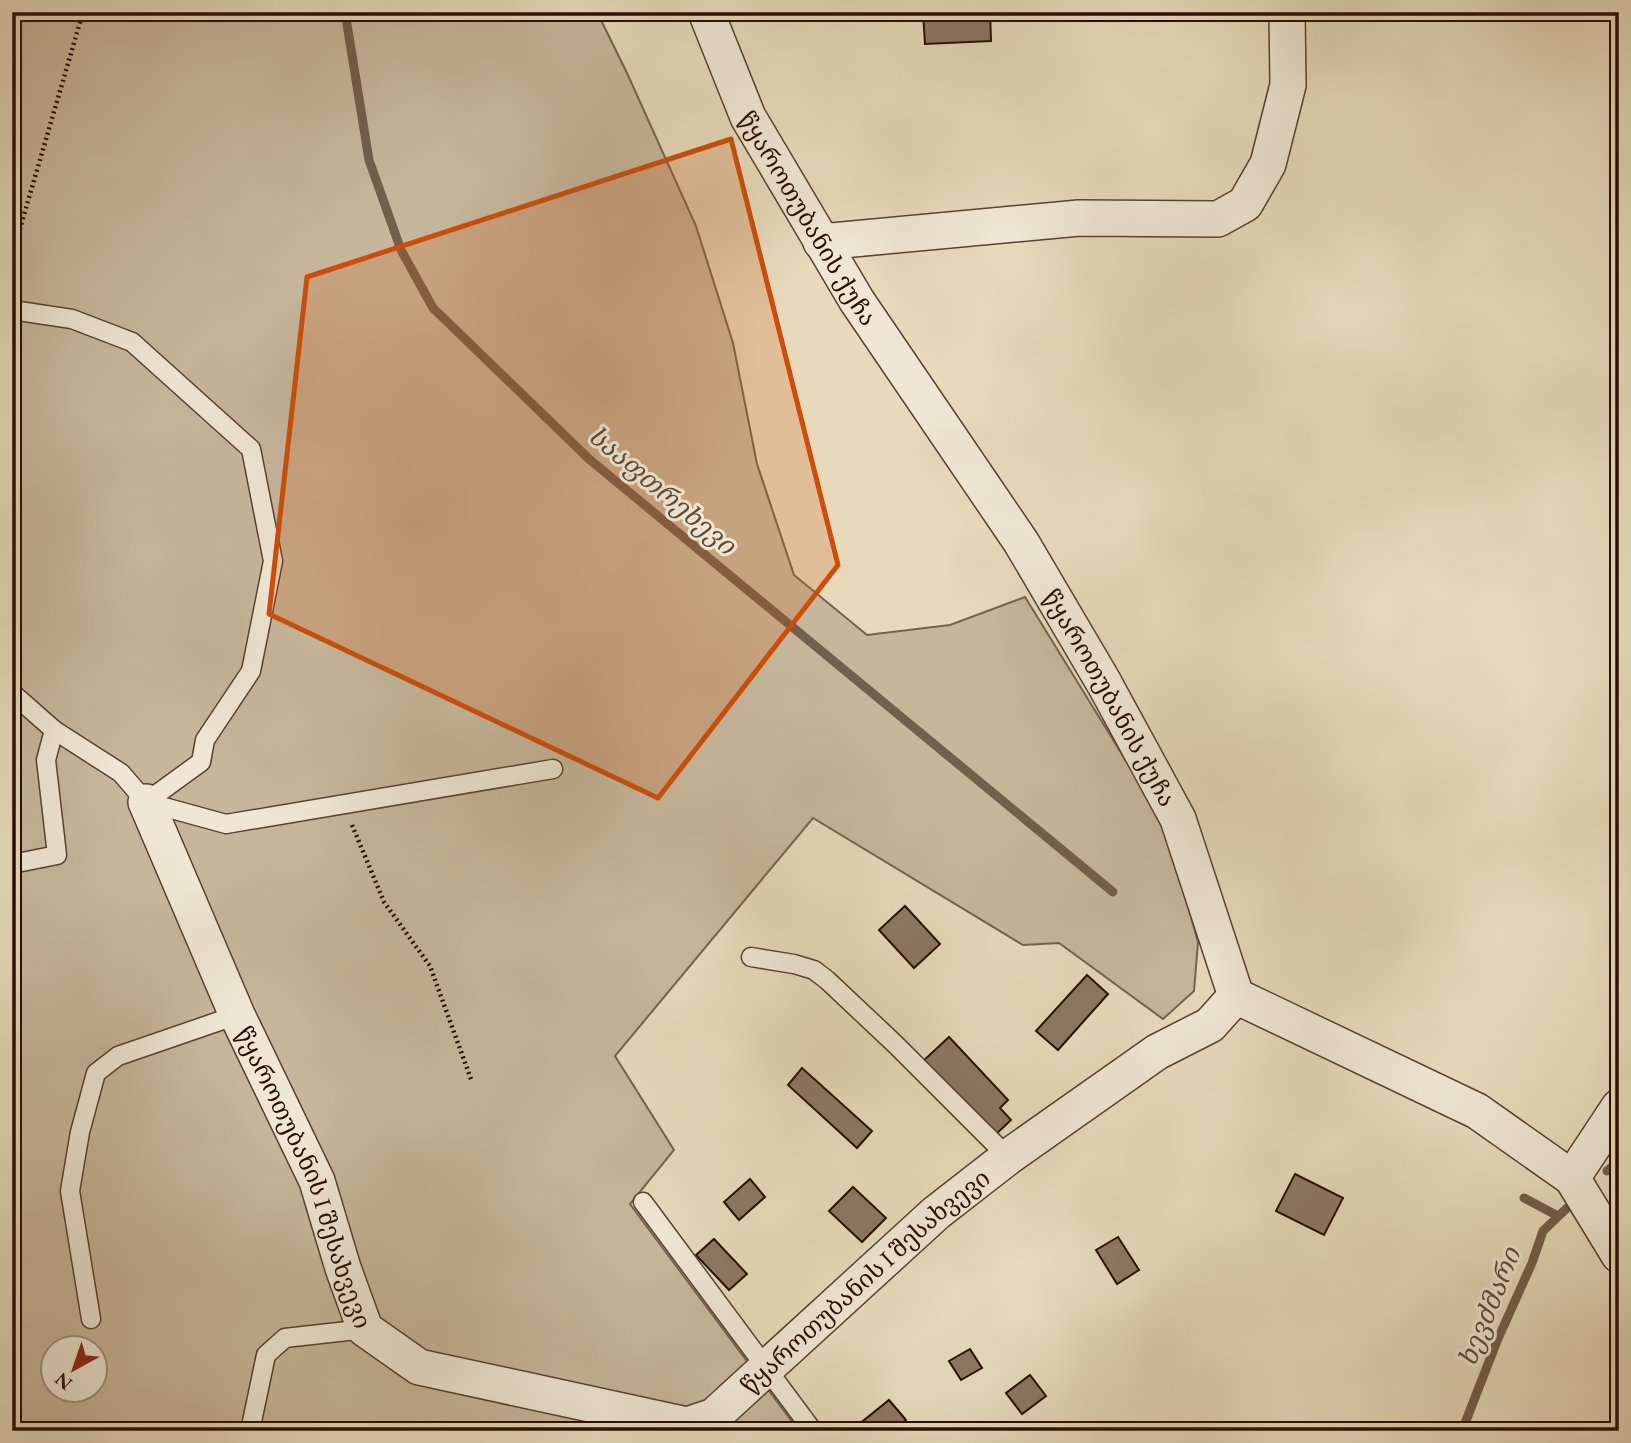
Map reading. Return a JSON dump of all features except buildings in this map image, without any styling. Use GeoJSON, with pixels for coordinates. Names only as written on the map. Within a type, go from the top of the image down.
{"type":"FeatureCollection","features":[{"type":"Feature","properties":{"kind":"street","name":"წყაროთუბანის ქუჩა"},"geometry":{"type":"LineString","coordinates":[[705,12],[748,117],[821,242],[857,301],[1021,542],[1104,683],[1178,819],[1236,996]]}},
{"type":"Feature","properties":{"kind":"street"},"geometry":{"type":"LineString","coordinates":[[821,242],[1079,218],[1218,219],[1245,205],[1268,164],[1288,85],[1287,12]]}},
{"type":"Feature","properties":{"kind":"street","name":"წყაროთუბანის I შესახვევი"},"geometry":{"type":"LineString","coordinates":[[145,802],[237,1015],[317,1181],[343,1268],[365,1329],[419,1367],[684,1428],[714,1416],[936,1213],[1008,1157],[1157,1052],[1210,1025],[1236,996]]}},
{"type":"Feature","properties":{"kind":"street"},"geometry":{"type":"LineString","coordinates":[[1236,996],[1477,1111],[1572,1178],[1619,1255]]}},
{"type":"Feature","properties":{"kind":"street"},"geometry":{"type":"LineString","coordinates":[[1572,1178],[1619,1107]]}},
{"type":"Feature","properties":{"kind":"lane"},"geometry":{"type":"LineString","coordinates":[[12,310],[72,318],[132,342],[251,449],[273,561],[251,671],[205,740],[201,762],[145,802]]}},
{"type":"Feature","properties":{"kind":"lane"},"geometry":{"type":"LineString","coordinates":[[12,693],[54,730],[121,773],[145,802],[226,824],[553,769]]}},
{"type":"Feature","properties":{"kind":"lane"},"geometry":{"type":"LineString","coordinates":[[12,864],[57,855],[46,760],[54,730]]}},
{"type":"Feature","properties":{"kind":"lane"},"geometry":{"type":"LineString","coordinates":[[751,957],[814,970],[827,980],[1008,1157]]}},
{"type":"Feature","properties":{"kind":"lane"},"geometry":{"type":"LineString","coordinates":[[92,1320],[70,1191],[80,1132],[96,1073],[118,1056],[237,1015]]}},
{"type":"Feature","properties":{"kind":"lane"},"geometry":{"type":"LineString","coordinates":[[643,1202],[813,1431]]}},
{"type":"Feature","properties":{"kind":"lane"},"geometry":{"type":"LineString","coordinates":[[250,1431],[266,1355],[285,1338],[365,1329]]}},
{"type":"Feature","properties":{"kind":"path"},"geometry":{"type":"LineString","coordinates":[[12,256],[83,12]]}},
{"type":"Feature","properties":{"kind":"path"},"geometry":{"type":"LineString","coordinates":[[344,805],[384,902],[430,965],[472,1082]]}},
{"type":"Feature","properties":{"kind":"highlighted area"},"geometry":{"type":"Polygon","coordinates":[[[731,139],[838,565],[658,798],[269,614],[307,277],[731,139]]]}},
{"type":"Feature","properties":{"kind":"shaded area"},"geometry":{"type":"Polygon","coordinates":[[[12,12],[597,12],[696,226],[733,343],[757,464],[794,575],[867,635],[950,625],[1025,597],[1165,824],[1198,942],[1194,991],[1163,1019],[1059,943],[1023,945],[813,818],[615,1056],[674,1150],[630,1204],[799,1431],[12,1431],[12,12]]]}},
{"type":"Feature","properties":{"kind":"waterway","name":"სააფთრეხევი"},"geometry":{"type":"LineString","coordinates":[[345,12],[369,160],[401,250],[433,308],[589,459],[1113,892]]}},
{"type":"Feature","properties":{"kind":"waterway","name":"ხევძმარი"},"geometry":{"type":"LineString","coordinates":[[1607,1171],[1619,1161]]}},
{"type":"Feature","properties":{"kind":"waterway","name":"სააფთრეხევი"},"geometry":{"type":"LineString","coordinates":[[1524,1198],[1558,1216]]}},
{"type":"Feature","properties":{"kind":"waterway","name":"ხევძმარი"},"geometry":{"type":"LineString","coordinates":[[1462,1431],[1543,1231],[1567,1208]]}}]}
